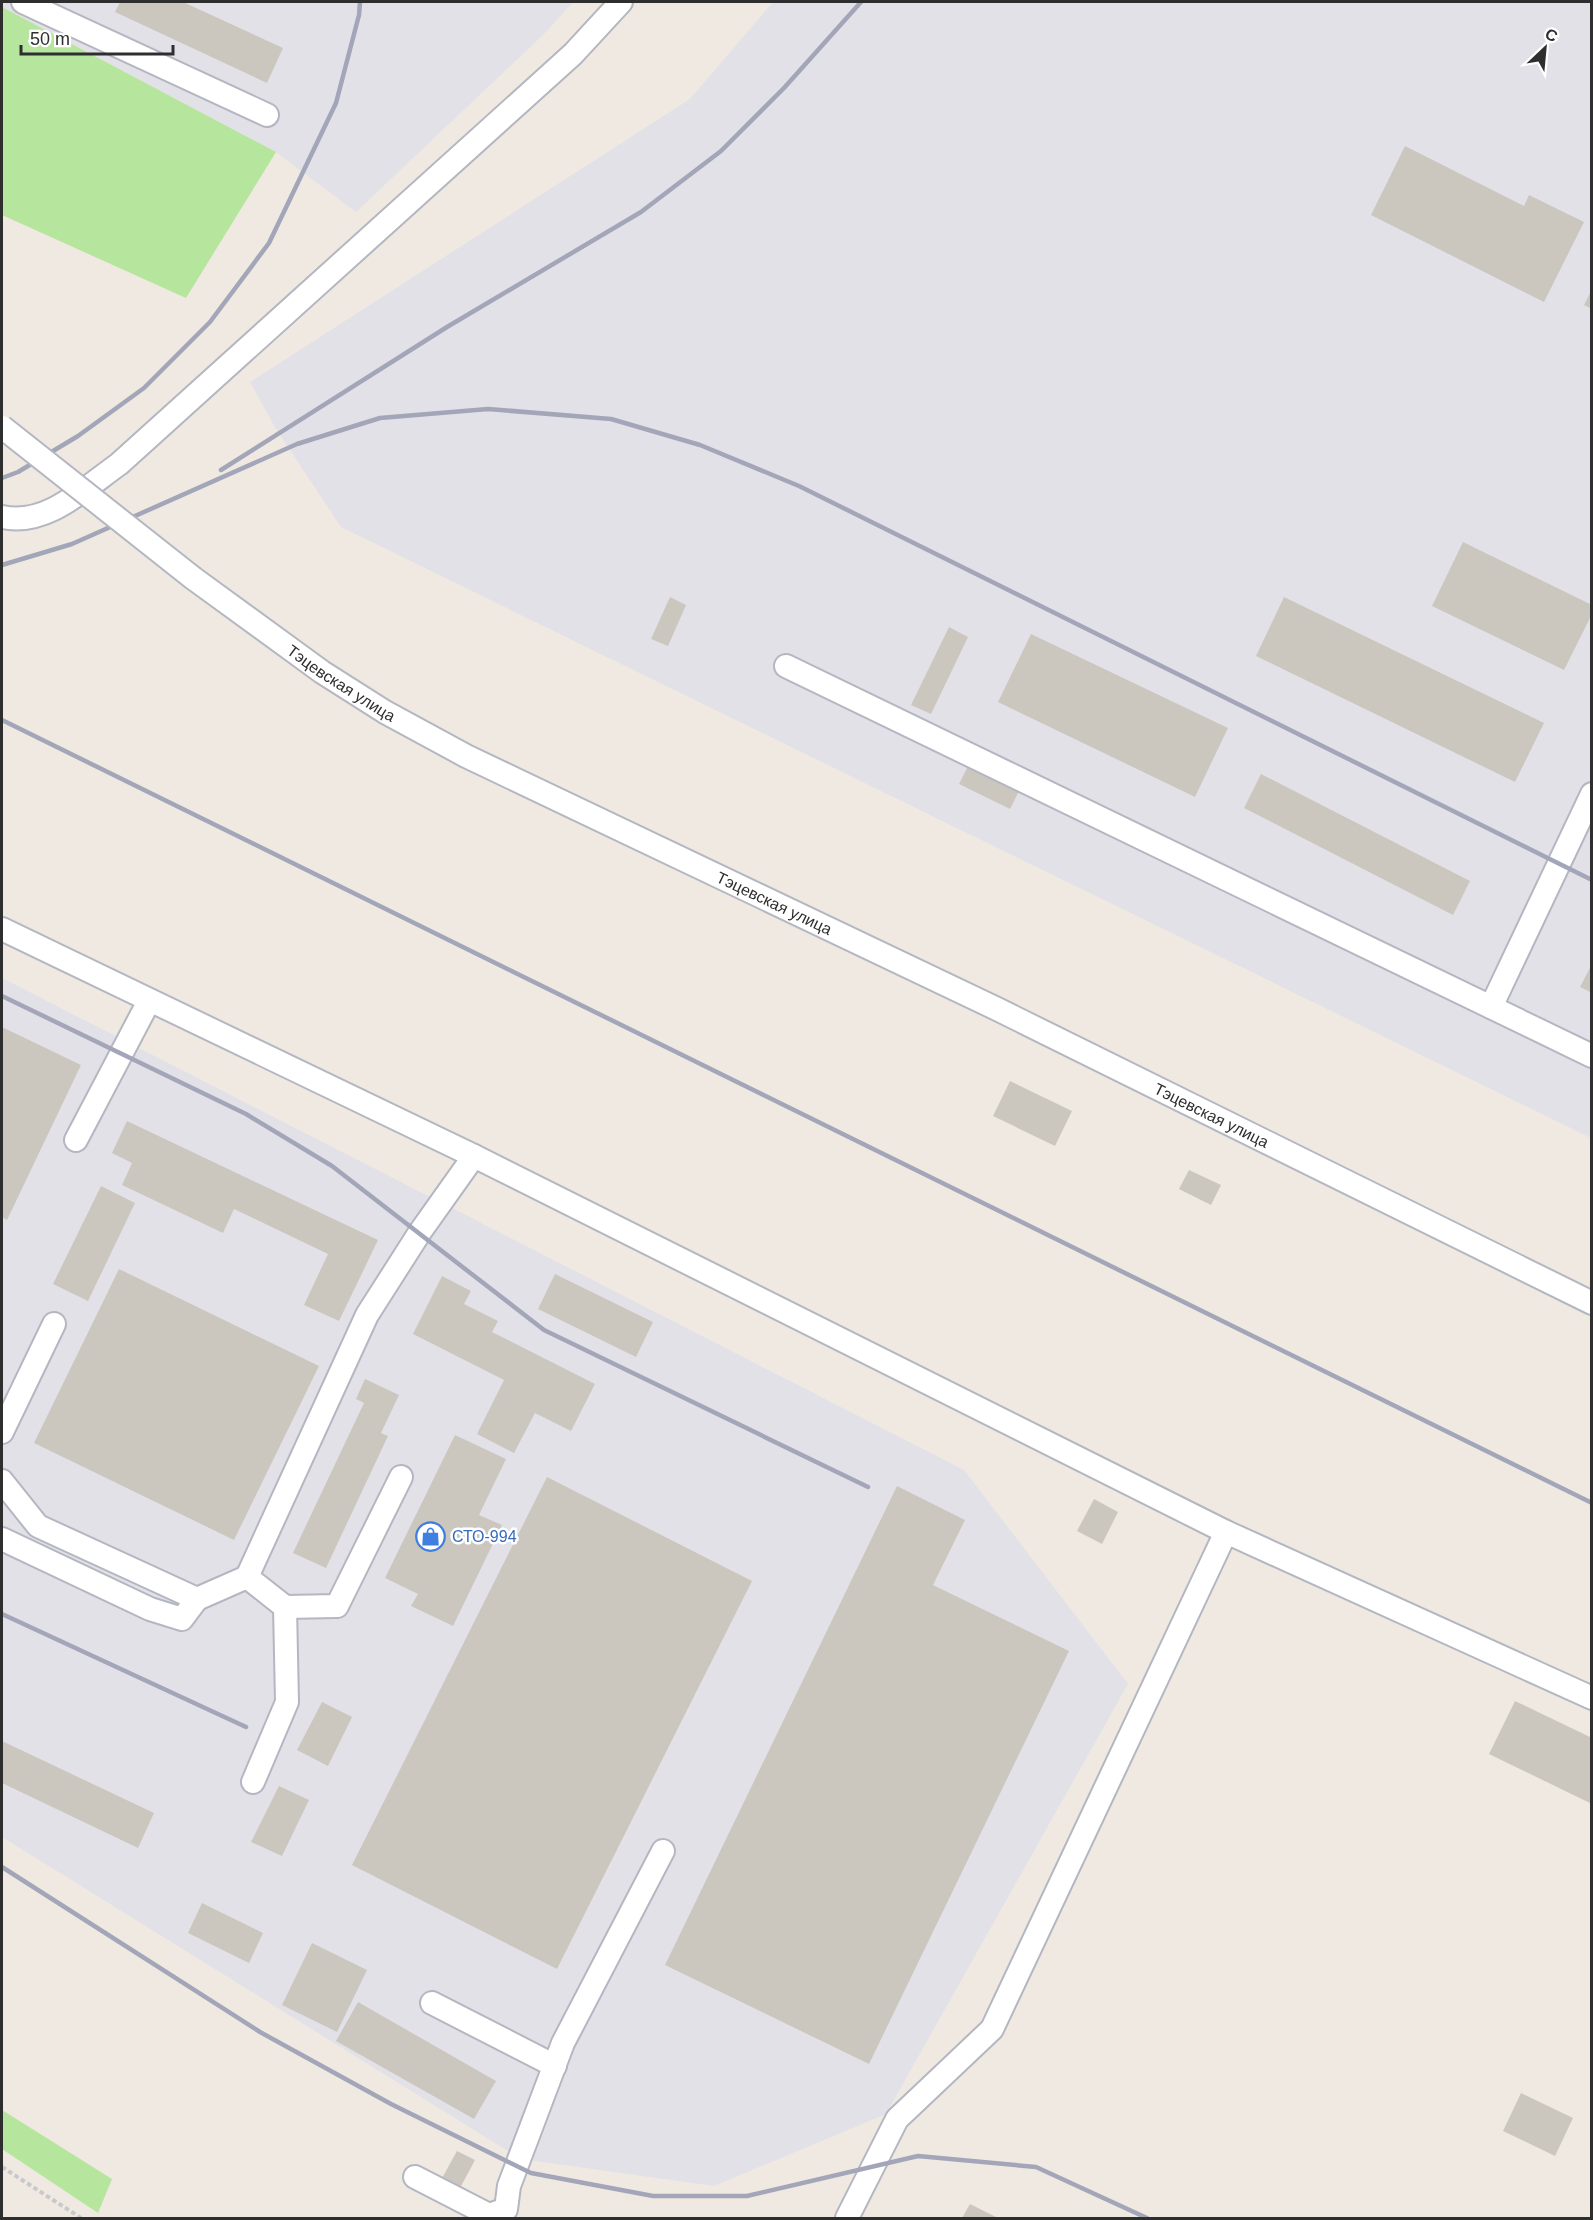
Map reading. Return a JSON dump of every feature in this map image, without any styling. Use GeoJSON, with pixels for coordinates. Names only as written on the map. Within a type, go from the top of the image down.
{"type":"FeatureCollection","features":[{"type":"Feature","properties":{"kind":"street"},"geometry":{"type":"LineString","coordinates":[[23,2],[267,115]]}},
{"type":"Feature","properties":{"kind":"street"},"geometry":{"type":"LineString","coordinates":[[2,518],[11,519],[50,512],[119,464],[573,54],[621,2]]}},
{"type":"Feature","properties":{"kind":"street","name":"Тэцевская улица"},"geometry":{"type":"LineString","coordinates":[[2,427],[193,578],[322,672],[385,712],[466,756],[995,1008],[1592,1303]]}},
{"type":"Feature","properties":{"kind":"street"},"geometry":{"type":"LineString","coordinates":[[786,666],[1592,1056]]}},
{"type":"Feature","properties":{"kind":"street"},"geometry":{"type":"LineString","coordinates":[[1491,1007],[1592,794]]}},
{"type":"Feature","properties":{"kind":"street"},"geometry":{"type":"LineString","coordinates":[[2,929],[474,1155],[1227,1532],[1592,1698]]}},
{"type":"Feature","properties":{"kind":"street"},"geometry":{"type":"LineString","coordinates":[[76,1140],[149,1001]]}},
{"type":"Feature","properties":{"kind":"street"},"geometry":{"type":"LineString","coordinates":[[2,1539],[150,1609],[182,1619],[197,1599],[247,1577],[367,1315],[420,1232],[474,1155]]}},
{"type":"Feature","properties":{"kind":"street"},"geometry":{"type":"LineString","coordinates":[[2,1432],[54,1324]]}},
{"type":"Feature","properties":{"kind":"street"},"geometry":{"type":"LineString","coordinates":[[247,1577],[285,1607],[337,1606],[401,1477]]}},
{"type":"Feature","properties":{"kind":"street"},"geometry":{"type":"LineString","coordinates":[[2,1481],[38,1526],[197,1599]]}},
{"type":"Feature","properties":{"kind":"street"},"geometry":{"type":"LineString","coordinates":[[847,2218],[897,2119],[992,2029],[1227,1532]]}},
{"type":"Feature","properties":{"kind":"street"},"geometry":{"type":"LineString","coordinates":[[253,1782],[287,1702],[285,1607]]}},
{"type":"Feature","properties":{"kind":"street"},"geometry":{"type":"LineString","coordinates":[[415,2177],[489,2215],[502,2215],[506,2209],[509,2186],[563,2043],[663,1851]]}},
{"type":"Feature","properties":{"kind":"street"},"geometry":{"type":"LineString","coordinates":[[432,2003],[555,2066]]}},
{"type":"Feature","properties":{"kind":"path"},"geometry":{"type":"LineString","coordinates":[[2,2168],[81,2218]]}},
{"type":"Feature","properties":{"kind":"shaded area"},"geometry":{"type":"Polygon","coordinates":[[[2,2],[573,2],[543,35],[356,212],[276,152],[2,7],[2,2]]]}},
{"type":"Feature","properties":{"kind":"shaded area"},"geometry":{"type":"Polygon","coordinates":[[[773,2],[1591,2],[1591,1138],[341,527],[276,429],[250,382],[690,99],[773,2]]]}},
{"type":"Feature","properties":{"kind":"shaded area"},"geometry":{"type":"Polygon","coordinates":[[[2,978],[964,1470],[1128,1684],[886,2114],[714,2186],[521,2159],[2,1837],[2,978]]]}},
{"type":"Feature","properties":{"kind":"green space"},"geometry":{"type":"Polygon","coordinates":[[[2,7],[276,152],[186,298],[2,215],[2,7]]]}},
{"type":"Feature","properties":{"kind":"green space"},"geometry":{"type":"Polygon","coordinates":[[[2,2110],[112,2179],[98,2213],[2,2149],[2,2110]]]}},
{"type":"Feature","properties":{"kind":"building"},"geometry":{"type":"Polygon","coordinates":[[[120,2],[183,2],[283,48],[267,83],[115,12],[120,2]]]}},
{"type":"Feature","properties":{"kind":"building"},"geometry":{"type":"Polygon","coordinates":[[[1405,146],[1524,206],[1529,195],[1584,222],[1544,302],[1371,215],[1405,146]]]}},
{"type":"Feature","properties":{"kind":"building"},"geometry":{"type":"Polygon","coordinates":[[[1592,289],[1592,309],[1584,305],[1592,289]]]}},
{"type":"Feature","properties":{"kind":"building"},"geometry":{"type":"Polygon","coordinates":[[[1463,542],[1592,605],[1592,614],[1564,670],[1432,606],[1463,542]]]}},
{"type":"Feature","properties":{"kind":"building"},"geometry":{"type":"Polygon","coordinates":[[[670,597],[686,605],[668,646],[651,639],[670,597]]]}},
{"type":"Feature","properties":{"kind":"building"},"geometry":{"type":"Polygon","coordinates":[[[1284,597],[1544,723],[1515,782],[1256,656],[1284,597]]]}},
{"type":"Feature","properties":{"kind":"building"},"geometry":{"type":"Polygon","coordinates":[[[949,627],[968,637],[931,714],[911,705],[949,627]]]}},
{"type":"Feature","properties":{"kind":"building"},"geometry":{"type":"Polygon","coordinates":[[[1031,634],[1228,728],[1195,797],[998,702],[1031,634]]]}},
{"type":"Feature","properties":{"kind":"building"},"geometry":{"type":"Polygon","coordinates":[[[969,764],[1020,789],[1010,809],[959,784],[969,764]]]}},
{"type":"Feature","properties":{"kind":"building"},"geometry":{"type":"Polygon","coordinates":[[[1261,774],[1470,881],[1453,915],[1244,808],[1261,774]]]}},
{"type":"Feature","properties":{"kind":"building"},"geometry":{"type":"Polygon","coordinates":[[[1592,964],[1592,993],[1580,987],[1592,964]]]}},
{"type":"Feature","properties":{"kind":"building"},"geometry":{"type":"Polygon","coordinates":[[[2,1027],[81,1065],[7,1220],[2,1217],[2,1027]]]}},
{"type":"Feature","properties":{"kind":"building"},"geometry":{"type":"Polygon","coordinates":[[[1010,1081],[1072,1111],[1055,1146],[993,1116],[1010,1081]]]}},
{"type":"Feature","properties":{"kind":"building"},"geometry":{"type":"Polygon","coordinates":[[[127,1121],[378,1240],[339,1321],[304,1305],[328,1254],[234,1209],[223,1233],[122,1185],[132,1163],[112,1153],[127,1121]]]}},
{"type":"Feature","properties":{"kind":"building"},"geometry":{"type":"Polygon","coordinates":[[[1189,1170],[1221,1185],[1211,1205],[1179,1189],[1189,1170]]]}},
{"type":"Feature","properties":{"kind":"building"},"geometry":{"type":"Polygon","coordinates":[[[101,1186],[135,1203],[88,1301],[53,1284],[101,1186]]]}},
{"type":"Feature","properties":{"kind":"building"},"geometry":{"type":"Polygon","coordinates":[[[119,1269],[319,1366],[234,1540],[34,1443],[119,1269]]]}},
{"type":"Feature","properties":{"kind":"building"},"geometry":{"type":"Polygon","coordinates":[[[555,1274],[653,1322],[636,1357],[538,1309],[555,1274]]]}},
{"type":"Feature","properties":{"kind":"building"},"geometry":{"type":"Polygon","coordinates":[[[442,1276],[471,1291],[464,1304],[498,1321],[492,1332],[595,1384],[571,1431],[535,1413],[514,1453],[477,1434],[504,1380],[413,1334],[442,1276]]]}},
{"type":"Feature","properties":{"kind":"building"},"geometry":{"type":"Polygon","coordinates":[[[365,1379],[399,1395],[381,1433],[388,1436],[326,1568],[293,1553],[364,1403],[356,1399],[365,1379]]]}},
{"type":"Feature","properties":{"kind":"building"},"geometry":{"type":"Polygon","coordinates":[[[455,1435],[506,1459],[479,1515],[502,1525],[453,1626],[411,1606],[418,1594],[385,1578],[455,1435]]]}},
{"type":"Feature","properties":{"kind":"building"},"geometry":{"type":"Polygon","coordinates":[[[547,1477],[752,1581],[557,1969],[352,1865],[547,1477]]]}},
{"type":"Feature","properties":{"kind":"building"},"geometry":{"type":"Polygon","coordinates":[[[897,1486],[965,1520],[933,1585],[1069,1651],[869,2064],[665,1965],[897,1486]]]}},
{"type":"Feature","properties":{"kind":"building"},"geometry":{"type":"Polygon","coordinates":[[[1094,1499],[1118,1512],[1102,1544],[1077,1531],[1094,1499]]]}},
{"type":"Feature","properties":{"kind":"building"},"geometry":{"type":"Polygon","coordinates":[[[1515,1701],[1592,1738],[1592,1804],[1489,1754],[1515,1701]]]}},
{"type":"Feature","properties":{"kind":"building"},"geometry":{"type":"Polygon","coordinates":[[[322,1702],[352,1717],[328,1766],[297,1750],[322,1702]]]}},
{"type":"Feature","properties":{"kind":"building"},"geometry":{"type":"Polygon","coordinates":[[[2,1741],[154,1813],[138,1848],[2,1783],[2,1741]]]}},
{"type":"Feature","properties":{"kind":"building"},"geometry":{"type":"Polygon","coordinates":[[[279,1786],[309,1800],[282,1856],[251,1842],[279,1786]]]}},
{"type":"Feature","properties":{"kind":"building"},"geometry":{"type":"Polygon","coordinates":[[[202,1903],[263,1933],[249,1963],[188,1933],[202,1903]]]}},
{"type":"Feature","properties":{"kind":"building"},"geometry":{"type":"Polygon","coordinates":[[[312,1943],[367,1970],[337,2032],[282,2005],[312,1943]]]}},
{"type":"Feature","properties":{"kind":"building"},"geometry":{"type":"Polygon","coordinates":[[[358,2002],[496,2081],[474,2119],[336,2041],[358,2002]]]}},
{"type":"Feature","properties":{"kind":"building"},"geometry":{"type":"Polygon","coordinates":[[[1521,2093],[1573,2118],[1555,2156],[1503,2131],[1521,2093]]]}},
{"type":"Feature","properties":{"kind":"building"},"geometry":{"type":"Polygon","coordinates":[[[457,2151],[475,2160],[459,2190],[441,2180],[457,2151]]]}},
{"type":"Feature","properties":{"kind":"building"},"geometry":{"type":"Polygon","coordinates":[[[970,2204],[998,2218],[962,2218],[970,2204]]]}},
{"type":"Feature","properties":{"kind":"railway"},"geometry":{"type":"LineString","coordinates":[[2,478],[18,472],[78,436],[144,388],[210,322],[269,243],[336,103],[359,15],[360,2]]}},
{"type":"Feature","properties":{"kind":"railway"},"geometry":{"type":"LineString","coordinates":[[221,470],[447,327],[641,212],[721,151],[784,88],[861,2]]}},
{"type":"Feature","properties":{"kind":"railway"},"geometry":{"type":"LineString","coordinates":[[2,565],[72,544],[297,444],[380,418],[488,409],[611,419],[700,445],[799,486],[1592,880]]}},
{"type":"Feature","properties":{"kind":"railway"},"geometry":{"type":"LineString","coordinates":[[2,720],[1592,1503]]}},
{"type":"Feature","properties":{"kind":"railway"},"geometry":{"type":"LineString","coordinates":[[2,996],[246,1114],[332,1166],[544,1330],[868,1487]]}},
{"type":"Feature","properties":{"kind":"railway"},"geometry":{"type":"LineString","coordinates":[[2,1614],[246,1727]]}},
{"type":"Feature","properties":{"kind":"railway"},"geometry":{"type":"LineString","coordinates":[[2,1867],[260,2032],[391,2104],[531,2173],[653,2196],[747,2196],[918,2156],[1036,2167],[1147,2218]]}},
{"type":"Feature","properties":{"kind":"place","name":"СТО-994"},"geometry":{"type":"Point","coordinates":[431,1536]}}]}
